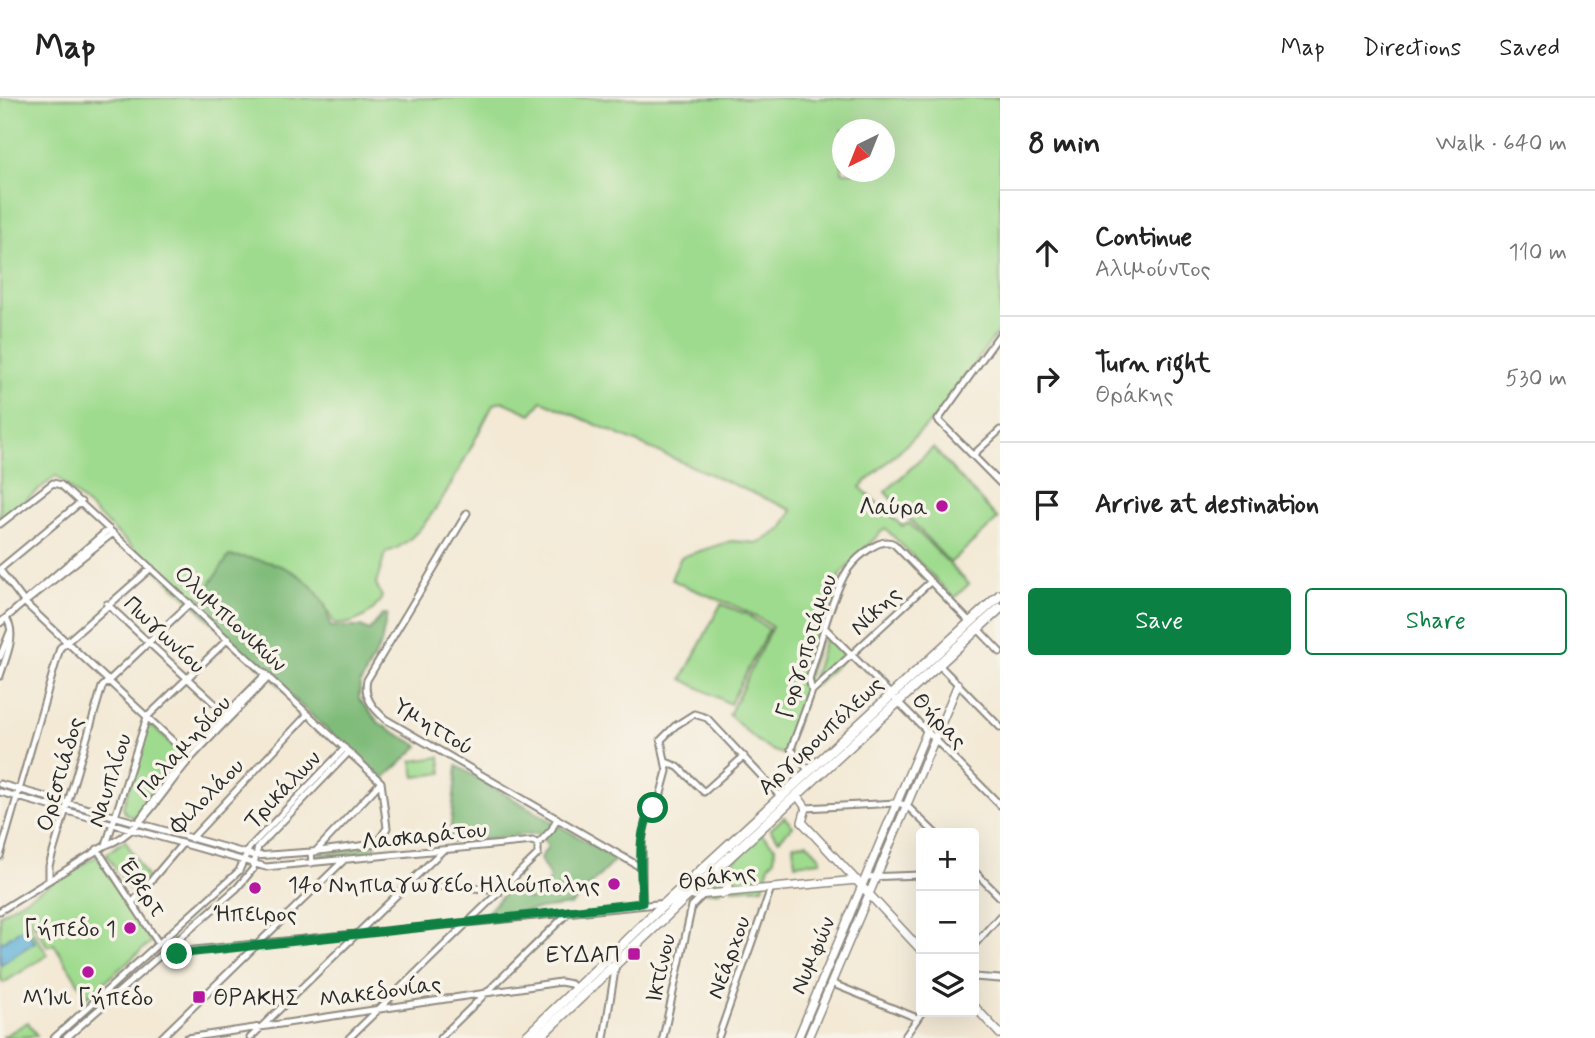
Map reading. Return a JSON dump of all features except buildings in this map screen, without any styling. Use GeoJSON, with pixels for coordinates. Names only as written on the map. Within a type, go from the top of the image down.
{"type":"FeatureCollection","features":[{"type":"Feature","properties":{"kind":"main road","name":"Αργυρουπόλεως"},"geometry":{"type":"LineString","coordinates":[[538,1038],[797,795],[895,698],[939,665],[1000,594]]}},
{"type":"Feature","properties":{"kind":"main road","name":"Αργυρουπόλεως"},"geometry":{"type":"LineString","coordinates":[[525,1038],[810,771],[974,626],[1000,608]]}},
{"type":"Feature","properties":{"kind":"street"},"geometry":{"type":"LineString","coordinates":[[1000,334],[938,419],[1000,483]]}},
{"type":"Feature","properties":{"kind":"street"},"geometry":{"type":"LineString","coordinates":[[973,455],[1000,430]]}},
{"type":"Feature","properties":{"kind":"street","name":"Ολυμπιονικών"},"geometry":{"type":"LineString","coordinates":[[0,524],[53,483],[61,485],[381,783]]}},
{"type":"Feature","properties":{"kind":"street"},"geometry":{"type":"LineString","coordinates":[[81,502],[0,570],[65,642],[189,756]]}},
{"type":"Feature","properties":{"kind":"street","name":"Υμηττού"},"geometry":{"type":"LineString","coordinates":[[467,513],[368,680],[366,692],[370,703],[385,719],[642,868]]}},
{"type":"Feature","properties":{"kind":"street"},"geometry":{"type":"LineString","coordinates":[[0,623],[111,531]]}},
{"type":"Feature","properties":{"kind":"street","name":"Γοργοποτάμου"},"geometry":{"type":"LineString","coordinates":[[810,771],[791,749],[812,691],[809,679],[845,574],[877,544],[886,541],[894,544],[930,582]]}},
{"type":"Feature","properties":{"kind":"street"},"geometry":{"type":"LineString","coordinates":[[0,856],[57,656],[65,642],[151,568]]}},
{"type":"Feature","properties":{"kind":"street"},"geometry":{"type":"LineString","coordinates":[[930,582],[1000,652]]}},
{"type":"Feature","properties":{"kind":"street","name":"Νίκης"},"geometry":{"type":"LineString","coordinates":[[812,691],[930,582]]}},
{"type":"Feature","properties":{"kind":"street"},"geometry":{"type":"LineString","coordinates":[[107,680],[190,603]]}},
{"type":"Feature","properties":{"kind":"street","name":"Πωγωνίου"},"geometry":{"type":"LineString","coordinates":[[107,604],[228,716]]}},
{"type":"Feature","properties":{"kind":"street"},"geometry":{"type":"LineString","coordinates":[[0,676],[10,632],[6,618]]}},
{"type":"Feature","properties":{"kind":"street","name":"Θήρας"},"geometry":{"type":"LineString","coordinates":[[826,629],[1000,805]]}},
{"type":"Feature","properties":{"kind":"street"},"geometry":{"type":"LineString","coordinates":[[0,657],[10,632]]}},
{"type":"Feature","properties":{"kind":"street"},"geometry":{"type":"LineString","coordinates":[[147,717],[228,639]]}},
{"type":"Feature","properties":{"kind":"street"},"geometry":{"type":"LineString","coordinates":[[939,665],[1000,727]]}},
{"type":"Feature","properties":{"kind":"street","name":"Παλαμηδίου"},"geometry":{"type":"LineString","coordinates":[[132,829],[189,756],[267,676]]}},
{"type":"Feature","properties":{"kind":"street","name":"Ορεστιάδος"},"geometry":{"type":"LineString","coordinates":[[49,879],[49,866],[107,680]]}},
{"type":"Feature","properties":{"kind":"street","name":"Νυμφών"},"geometry":{"type":"LineString","coordinates":[[808,1038],[958,684]]}},
{"type":"Feature","properties":{"kind":"street","name":"Φιλολάου"},"geometry":{"type":"LineString","coordinates":[[132,903],[182,844],[191,839],[308,714]]}},
{"type":"Feature","properties":{"kind":"street"},"geometry":{"type":"LineString","coordinates":[[642,903],[642,840],[647,815],[663,790],[666,762],[661,740],[675,726],[694,714],[707,718],[782,797]]}},
{"type":"Feature","properties":{"kind":"street","name":"Ναυπλίου"},"geometry":{"type":"LineString","coordinates":[[0,911],[106,845],[147,717]]}},
{"type":"Feature","properties":{"kind":"street","name":"Νυμφών"},"geometry":{"type":"LineString","coordinates":[[798,1038],[859,883],[866,877],[926,731]]}},
{"type":"Feature","properties":{"kind":"street","name":"Τρικάλων"},"geometry":{"type":"LineString","coordinates":[[246,854],[347,750]]}},
{"type":"Feature","properties":{"kind":"street","name":"Τρικάλων"},"geometry":{"type":"LineString","coordinates":[[255,856],[258,847],[347,750]]}},
{"type":"Feature","properties":{"kind":"street"},"geometry":{"type":"LineString","coordinates":[[666,762],[678,767],[704,792],[744,756]]}},
{"type":"Feature","properties":{"kind":"street"},"geometry":{"type":"LineString","coordinates":[[312,863],[313,852],[381,783]]}},
{"type":"Feature","properties":{"kind":"street","name":"Λασκαράτου"},"geometry":{"type":"LineString","coordinates":[[0,784],[255,856],[376,844],[387,828],[381,783]]}},
{"type":"Feature","properties":{"kind":"street"},"geometry":{"type":"LineString","coordinates":[[0,792],[253,865]]}},
{"type":"Feature","properties":{"kind":"street"},"geometry":{"type":"LineString","coordinates":[[797,795],[806,808]]}},
{"type":"Feature","properties":{"kind":"street"},"geometry":{"type":"LineString","coordinates":[[806,808],[896,803],[906,805],[930,828]]}},
{"type":"Feature","properties":{"kind":"street"},"geometry":{"type":"LineString","coordinates":[[806,808],[802,822],[916,945]]}},
{"type":"Feature","properties":{"kind":"street"},"geometry":{"type":"LineString","coordinates":[[349,1038],[538,854],[538,844],[552,829],[557,818]]}},
{"type":"Feature","properties":{"kind":"street"},"geometry":{"type":"LineString","coordinates":[[106,845],[121,839],[132,829]]}},
{"type":"Feature","properties":{"kind":"street","name":"Λασκαράτου"},"geometry":{"type":"LineString","coordinates":[[253,865],[266,867],[342,861],[533,841],[538,844]]}},
{"type":"Feature","properties":{"kind":"street","name":"Έβερτ"},"geometry":{"type":"LineString","coordinates":[[97,849],[159,944]]}},
{"type":"Feature","properties":{"kind":"street"},"geometry":{"type":"LineString","coordinates":[[250,1038],[442,850]]}},
{"type":"Feature","properties":{"kind":"street"},"geometry":{"type":"LineString","coordinates":[[54,1038],[239,871],[245,862],[246,854]]}},
{"type":"Feature","properties":{"kind":"street"},"geometry":{"type":"LineString","coordinates":[[66,1038],[237,888],[253,865],[255,856]]}},
{"type":"Feature","properties":{"kind":"street"},"geometry":{"type":"LineString","coordinates":[[161,1038],[342,861]]}},
{"type":"Feature","properties":{"kind":"street"},"geometry":{"type":"LineString","coordinates":[[713,873],[722,872],[728,878],[728,887],[722,894]]}},
{"type":"Feature","properties":{"kind":"street"},"geometry":{"type":"LineString","coordinates":[[866,877],[916,875]]}},
{"type":"Feature","properties":{"kind":"street"},"geometry":{"type":"LineString","coordinates":[[979,876],[1000,897]]}},
{"type":"Feature","properties":{"kind":"street","name":"Θράκης"},"geometry":{"type":"LineString","coordinates":[[164,953],[642,903],[667,903],[687,896],[859,883]]}},
{"type":"Feature","properties":{"kind":"street"},"geometry":{"type":"LineString","coordinates":[[687,896],[688,884]]}},
{"type":"Feature","properties":{"kind":"street"},"geometry":{"type":"LineString","coordinates":[[409,885],[492,889],[499,892]]}},
{"type":"Feature","properties":{"kind":"street","name":"Νεάρχου"},"geometry":{"type":"LineString","coordinates":[[718,1038],[771,888]]}},
{"type":"Feature","properties":{"kind":"street","name":"Ικτίνου"},"geometry":{"type":"LineString","coordinates":[[687,896],[692,906]]}},
{"type":"Feature","properties":{"kind":"street","name":"Ικτίνου"},"geometry":{"type":"LineString","coordinates":[[663,1038],[692,906],[702,896]]}},
{"type":"Feature","properties":{"kind":"street"},"geometry":{"type":"LineString","coordinates":[[440,1038],[570,911]]}},
{"type":"Feature","properties":{"kind":"street"},"geometry":{"type":"LineString","coordinates":[[979,939],[1000,916]]}},
{"type":"Feature","properties":{"kind":"street"},"geometry":{"type":"LineString","coordinates":[[604,1038],[616,964]]}},
{"type":"Feature","properties":{"kind":"street"},"geometry":{"type":"LineString","coordinates":[[979,977],[1000,979]]}},
{"type":"Feature","properties":{"kind":"street","name":"Μακεδονίας"},"geometry":{"type":"LineString","coordinates":[[187,1038],[560,982],[571,984],[576,989]]}},
{"type":"Feature","properties":{"kind":"street"},"geometry":{"type":"LineString","coordinates":[[831,983],[917,1018],[904,1038]]}},
{"type":"Feature","properties":{"kind":"street"},"geometry":{"type":"LineString","coordinates":[[979,1011],[1000,1034]]}},
{"type":"Feature","properties":{"kind":"green space"},"geometry":{"type":"Polygon","coordinates":[[[0,98],[1000,98],[1000,329],[934,419],[860,487],[902,526],[909,523],[969,584],[954,598],[886,529],[881,532],[841,574],[806,681],[804,701],[787,748],[791,755],[765,746],[729,715],[772,627],[747,612],[671,579],[681,557],[731,541],[759,543],[782,529],[792,510],[542,401],[531,414],[502,401],[493,405],[448,490],[433,512],[402,545],[386,552],[376,584],[382,597],[368,614],[348,623],[334,624],[323,601],[209,589],[195,606],[56,476],[0,520],[0,98]]]}},
{"type":"Feature","properties":{"kind":"green space","name":"Λαύρα"},"geometry":{"type":"Polygon","coordinates":[[[933,448],[998,519],[950,563],[885,492],[933,448]]]}},
{"type":"Feature","properties":{"kind":"green space"},"geometry":{"type":"Polygon","coordinates":[[[229,556],[270,562],[305,580],[323,602],[331,627],[361,627],[369,631],[383,614],[387,614],[381,644],[360,684],[359,699],[380,724],[419,746],[381,781],[195,606],[229,556]]]}},
{"type":"Feature","properties":{"kind":"green space"},"geometry":{"type":"Polygon","coordinates":[[[721,604],[746,614],[769,629],[730,704],[682,679],[721,604]]]}},
{"type":"Feature","properties":{"kind":"green space"},"geometry":{"type":"Polygon","coordinates":[[[826,635],[846,656],[816,685],[812,682],[826,635]]]}},
{"type":"Feature","properties":{"kind":"green space"},"geometry":{"type":"Polygon","coordinates":[[[147,726],[154,727],[181,754],[134,818],[125,813],[123,807],[147,726]]]}},
{"type":"Feature","properties":{"kind":"green space"},"geometry":{"type":"Polygon","coordinates":[[[440,757],[442,773],[415,777],[412,761],[440,757]]]}},
{"type":"Feature","properties":{"kind":"green space"},"geometry":{"type":"Polygon","coordinates":[[[457,766],[616,859],[571,905],[484,916],[512,885],[529,900],[551,879],[540,859],[548,846],[539,833],[449,843],[457,766]]]}},
{"type":"Feature","properties":{"kind":"green space"},"geometry":{"type":"Polygon","coordinates":[[[784,817],[793,826],[779,840],[770,830],[784,817]]]}},
{"type":"Feature","properties":{"kind":"green space"},"geometry":{"type":"Polygon","coordinates":[[[761,834],[775,847],[774,860],[769,865],[763,887],[732,889],[729,875],[737,867],[733,862],[761,834]]]}},
{"type":"Feature","properties":{"kind":"green space"},"geometry":{"type":"Polygon","coordinates":[[[125,840],[148,879],[133,895],[106,854],[125,840]]]}},
{"type":"Feature","properties":{"kind":"green space"},"geometry":{"type":"Polygon","coordinates":[[[807,843],[821,858],[820,861],[795,864],[793,845],[807,843]]]}},
{"type":"Feature","properties":{"kind":"green space"},"geometry":{"type":"Polygon","coordinates":[[[376,846],[376,852],[315,857],[319,854],[376,846]]]}},
{"type":"Feature","properties":{"kind":"green space"},"geometry":{"type":"Polygon","coordinates":[[[97,856],[151,942],[87,997],[54,944],[48,947],[24,908],[20,911],[48,955],[3,983],[0,977],[0,914],[97,856]]]}},
{"type":"Feature","properties":{"kind":"green space"},"geometry":{"type":"Polygon","coordinates":[[[717,876],[724,881],[721,891],[701,892],[717,876]]]}},
{"type":"Feature","properties":{"kind":"green space"},"geometry":{"type":"Polygon","coordinates":[[[28,1022],[37,1036],[3,1037],[28,1022]]]}},
{"type":"Feature","properties":{"kind":"water"},"geometry":{"type":"Polygon","coordinates":[[[25,927],[35,942],[0,965],[0,943],[25,927]]]}},
{"type":"Feature","properties":{"kind":"place","name":"Λαύρα"},"geometry":{"type":"Point","coordinates":[942,506]}},
{"type":"Feature","properties":{"kind":"place","name":"14ο Νηπιαγωγείο Ηλιούπολης"},"geometry":{"type":"Point","coordinates":[614,884]}},
{"type":"Feature","properties":{"kind":"place","name":"Ήπειρος"},"geometry":{"type":"Point","coordinates":[255,888]}},
{"type":"Feature","properties":{"kind":"place","name":"Γήπεδο 1"},"geometry":{"type":"Point","coordinates":[130,928]}},
{"type":"Feature","properties":{"kind":"place","name":"ΕΥΔΑΠ"},"geometry":{"type":"Point","coordinates":[634,954]}},
{"type":"Feature","properties":{"kind":"place","name":"ΜΊνι Γήπεδο"},"geometry":{"type":"Point","coordinates":[88,972]}},
{"type":"Feature","properties":{"kind":"place","name":"ΘΡΑΚΗΣ"},"geometry":{"type":"Point","coordinates":[199,997]}},
{"type":"Feature","properties":{"kind":"route"},"geometry":{"type":"LineString","coordinates":[[177,954],[642,903],[642,840],[647,815],[653,808]]}}]}
